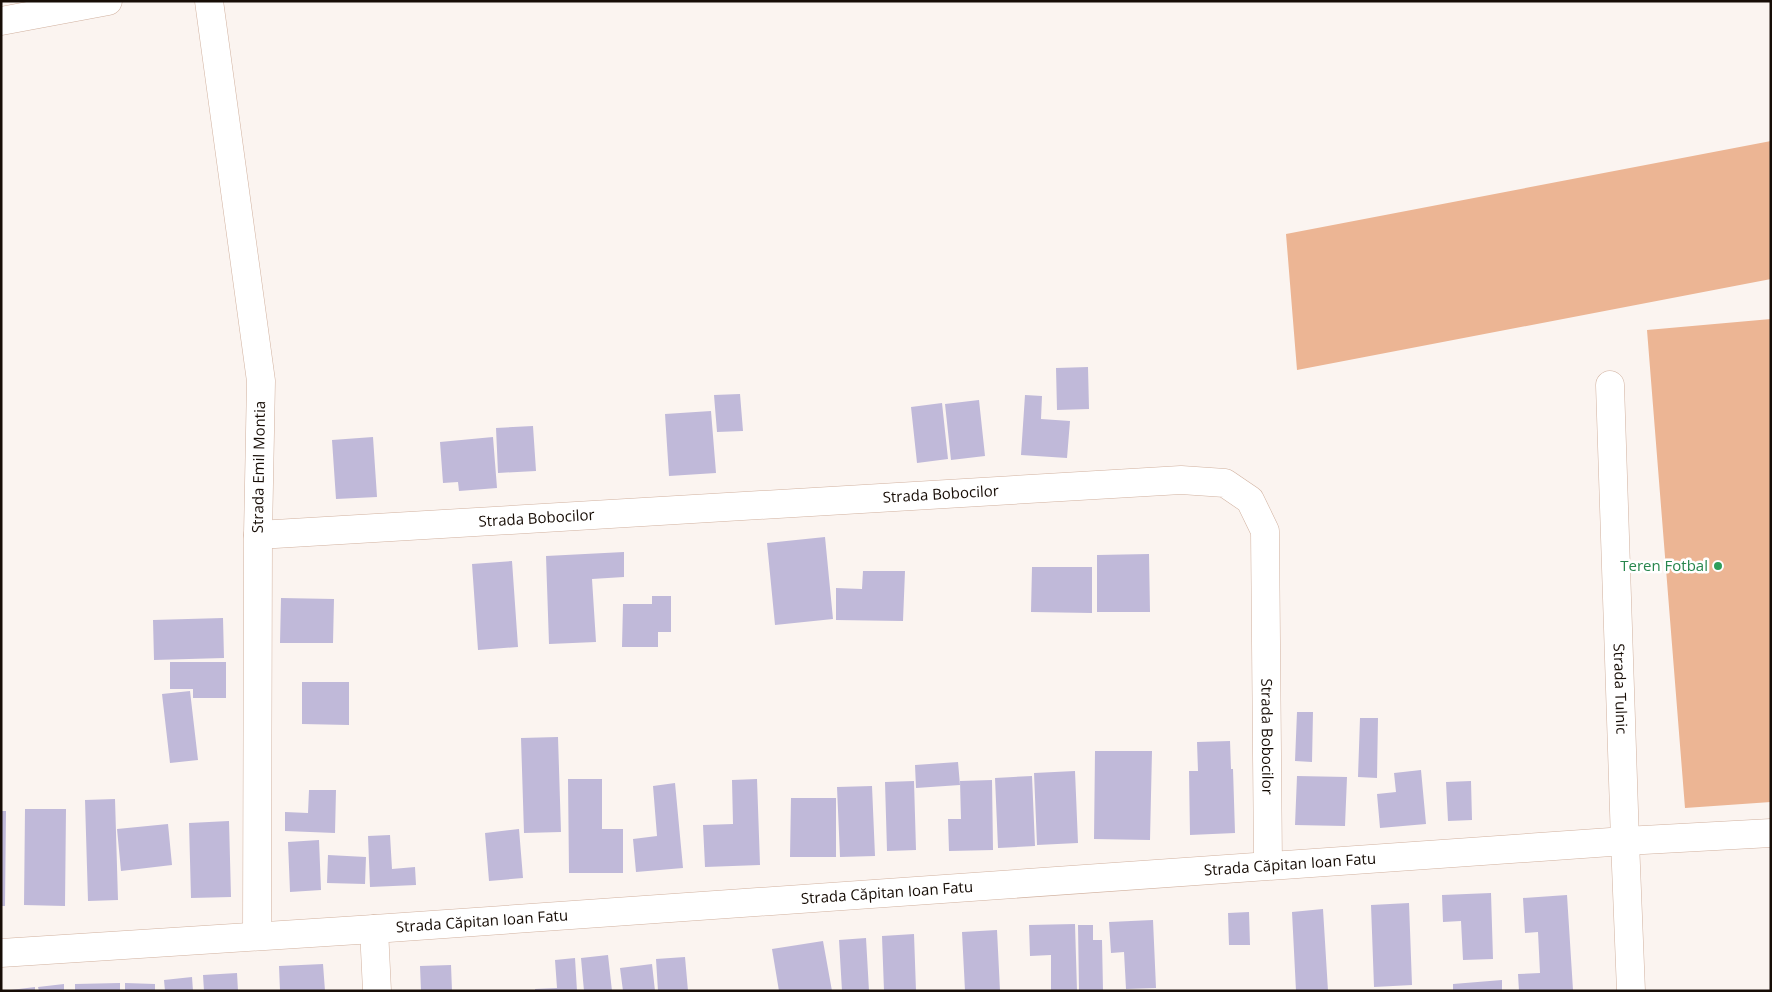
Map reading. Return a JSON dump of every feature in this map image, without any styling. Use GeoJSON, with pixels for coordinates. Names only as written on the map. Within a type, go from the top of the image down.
{"type":"FeatureCollection","features":[{"type":"Feature","properties":{"kind":"street"},"geometry":{"type":"LineString","coordinates":[[1,21],[108,1]]}},
{"type":"Feature","properties":{"kind":"street","name":"Strada Emil Montia"},"geometry":{"type":"LineString","coordinates":[[209,1],[261,381],[258,535],[257,936]]}},
{"type":"Feature","properties":{"kind":"street","name":"Strada Tulnic"},"geometry":{"type":"LineString","coordinates":[[1610,386],[1631,991]]}},
{"type":"Feature","properties":{"kind":"street","name":"Strada Bobocilor"},"geometry":{"type":"LineString","coordinates":[[258,535],[1181,480],[1225,483],[1250,500],[1265,531],[1268,865]]}},
{"type":"Feature","properties":{"kind":"street","name":"Strada Căpitan Ioan Fatu"},"geometry":{"type":"LineString","coordinates":[[1,953],[374,929],[1268,865],[1771,833]]}},
{"type":"Feature","properties":{"kind":"street"},"geometry":{"type":"LineString","coordinates":[[374,929],[377,991]]}},
{"type":"Feature","properties":{"kind":"shaded area"},"geometry":{"type":"Polygon","coordinates":[[[1771,141],[1771,279],[1297,370],[1286,234],[1771,141]]]}},
{"type":"Feature","properties":{"kind":"shaded area","name":"Teren Fotbal"},"geometry":{"type":"Polygon","coordinates":[[[1771,319],[1771,802],[1685,808],[1647,330],[1771,319]]]}},
{"type":"Feature","properties":{"kind":"building"},"geometry":{"type":"Polygon","coordinates":[[[1088,367],[1089,409],[1057,410],[1056,368],[1088,367]]]}},
{"type":"Feature","properties":{"kind":"building"},"geometry":{"type":"Polygon","coordinates":[[[740,394],[743,431],[717,432],[714,395],[740,394]]]}},
{"type":"Feature","properties":{"kind":"building"},"geometry":{"type":"Polygon","coordinates":[[[1025,395],[1042,396],[1041,419],[1070,421],[1067,458],[1021,455],[1025,395]]]}},
{"type":"Feature","properties":{"kind":"building"},"geometry":{"type":"Polygon","coordinates":[[[979,400],[985,456],[951,460],[945,404],[979,400]]]}},
{"type":"Feature","properties":{"kind":"building"},"geometry":{"type":"Polygon","coordinates":[[[942,403],[948,459],[917,463],[911,407],[942,403]]]}},
{"type":"Feature","properties":{"kind":"building"},"geometry":{"type":"Polygon","coordinates":[[[711,411],[716,473],[669,476],[665,414],[711,411]]]}},
{"type":"Feature","properties":{"kind":"building"},"geometry":{"type":"Polygon","coordinates":[[[533,426],[536,471],[498,473],[496,428],[533,426]]]}},
{"type":"Feature","properties":{"kind":"building"},"geometry":{"type":"Polygon","coordinates":[[[373,437],[377,497],[336,499],[332,440],[373,437]]]}},
{"type":"Feature","properties":{"kind":"building"},"geometry":{"type":"Polygon","coordinates":[[[493,437],[497,488],[459,491],[458,482],[443,483],[440,442],[493,437]]]}},
{"type":"Feature","properties":{"kind":"building"},"geometry":{"type":"Polygon","coordinates":[[[825,537],[833,619],[775,625],[767,543],[825,537]]]}},
{"type":"Feature","properties":{"kind":"building"},"geometry":{"type":"Polygon","coordinates":[[[624,552],[624,577],[592,579],[596,642],[549,644],[546,556],[624,552]]]}},
{"type":"Feature","properties":{"kind":"building"},"geometry":{"type":"Polygon","coordinates":[[[1149,554],[1150,612],[1097,612],[1097,555],[1149,554]]]}},
{"type":"Feature","properties":{"kind":"building"},"geometry":{"type":"Polygon","coordinates":[[[512,561],[518,647],[478,650],[472,564],[512,561]]]}},
{"type":"Feature","properties":{"kind":"building"},"geometry":{"type":"Polygon","coordinates":[[[1032,567],[1092,567],[1092,613],[1031,612],[1032,567]]]}},
{"type":"Feature","properties":{"kind":"building"},"geometry":{"type":"Polygon","coordinates":[[[863,571],[905,571],[903,621],[836,620],[836,588],[862,589],[863,571]]]}},
{"type":"Feature","properties":{"kind":"building"},"geometry":{"type":"Polygon","coordinates":[[[652,596],[671,596],[671,632],[658,632],[658,647],[622,647],[623,604],[652,604],[652,596]]]}},
{"type":"Feature","properties":{"kind":"building"},"geometry":{"type":"Polygon","coordinates":[[[281,598],[334,599],[333,643],[280,643],[281,598]]]}},
{"type":"Feature","properties":{"kind":"building"},"geometry":{"type":"Polygon","coordinates":[[[223,618],[224,658],[154,660],[153,620],[223,618]]]}},
{"type":"Feature","properties":{"kind":"building"},"geometry":{"type":"Polygon","coordinates":[[[170,662],[226,662],[226,698],[193,698],[193,689],[170,689],[170,662]]]}},
{"type":"Feature","properties":{"kind":"building"},"geometry":{"type":"Polygon","coordinates":[[[302,682],[349,682],[349,725],[302,724],[302,682]]]}},
{"type":"Feature","properties":{"kind":"building"},"geometry":{"type":"Polygon","coordinates":[[[190,691],[198,760],[170,763],[162,694],[190,691]]]}},
{"type":"Feature","properties":{"kind":"building"},"geometry":{"type":"Polygon","coordinates":[[[1297,712],[1313,712],[1312,762],[1295,761],[1297,712]]]}},
{"type":"Feature","properties":{"kind":"building"},"geometry":{"type":"Polygon","coordinates":[[[1360,718],[1378,718],[1377,778],[1358,777],[1360,718]]]}},
{"type":"Feature","properties":{"kind":"building"},"geometry":{"type":"Polygon","coordinates":[[[558,737],[561,832],[524,833],[521,738],[558,737]]]}},
{"type":"Feature","properties":{"kind":"building"},"geometry":{"type":"Polygon","coordinates":[[[1230,741],[1235,833],[1190,835],[1189,771],[1198,771],[1197,742],[1230,741]]]}},
{"type":"Feature","properties":{"kind":"building"},"geometry":{"type":"Polygon","coordinates":[[[1095,751],[1152,751],[1150,840],[1094,839],[1095,751]]]}},
{"type":"Feature","properties":{"kind":"building"},"geometry":{"type":"Polygon","coordinates":[[[958,762],[960,785],[916,788],[915,765],[958,762]]]}},
{"type":"Feature","properties":{"kind":"building"},"geometry":{"type":"Polygon","coordinates":[[[1421,770],[1426,824],[1380,828],[1377,794],[1396,792],[1394,773],[1421,770]]]}},
{"type":"Feature","properties":{"kind":"building"},"geometry":{"type":"Polygon","coordinates":[[[1075,771],[1078,843],[1037,845],[1034,773],[1075,771]]]}},
{"type":"Feature","properties":{"kind":"building"},"geometry":{"type":"Polygon","coordinates":[[[1032,776],[1035,846],[998,848],[995,778],[1032,776]]]}},
{"type":"Feature","properties":{"kind":"building"},"geometry":{"type":"Polygon","coordinates":[[[1297,776],[1347,777],[1345,826],[1295,825],[1297,776]]]}},
{"type":"Feature","properties":{"kind":"building"},"geometry":{"type":"Polygon","coordinates":[[[568,779],[602,779],[602,829],[623,829],[623,873],[569,873],[568,779]]]}},
{"type":"Feature","properties":{"kind":"building"},"geometry":{"type":"Polygon","coordinates":[[[757,779],[760,865],[705,867],[703,825],[733,824],[732,780],[757,779]]]}},
{"type":"Feature","properties":{"kind":"building"},"geometry":{"type":"Polygon","coordinates":[[[992,780],[993,850],[949,851],[948,819],[961,819],[960,781],[992,780]]]}},
{"type":"Feature","properties":{"kind":"building"},"geometry":{"type":"Polygon","coordinates":[[[914,781],[916,850],[887,851],[885,782],[914,781]]]}},
{"type":"Feature","properties":{"kind":"building"},"geometry":{"type":"Polygon","coordinates":[[[1471,781],[1472,820],[1448,821],[1446,782],[1471,781]]]}},
{"type":"Feature","properties":{"kind":"building"},"geometry":{"type":"Polygon","coordinates":[[[675,783],[683,868],[636,872],[633,839],[657,836],[653,786],[675,783]]]}},
{"type":"Feature","properties":{"kind":"building"},"geometry":{"type":"Polygon","coordinates":[[[872,786],[875,856],[840,857],[837,787],[872,786]]]}},
{"type":"Feature","properties":{"kind":"building"},"geometry":{"type":"Polygon","coordinates":[[[309,790],[336,790],[335,833],[285,831],[285,812],[308,813],[309,790]]]}},
{"type":"Feature","properties":{"kind":"building"},"geometry":{"type":"Polygon","coordinates":[[[791,798],[836,798],[836,857],[790,857],[791,798]]]}},
{"type":"Feature","properties":{"kind":"building"},"geometry":{"type":"Polygon","coordinates":[[[115,799],[118,900],[88,901],[85,800],[115,799]]]}},
{"type":"Feature","properties":{"kind":"building"},"geometry":{"type":"Polygon","coordinates":[[[25,809],[66,809],[65,906],[24,905],[25,809]]]}},
{"type":"Feature","properties":{"kind":"building"},"geometry":{"type":"Polygon","coordinates":[[[1,811],[6,811],[5,906],[1,906],[1,811]]]}},
{"type":"Feature","properties":{"kind":"building"},"geometry":{"type":"Polygon","coordinates":[[[229,821],[231,897],[191,898],[189,823],[229,821]]]}},
{"type":"Feature","properties":{"kind":"building"},"geometry":{"type":"Polygon","coordinates":[[[168,824],[172,865],[121,871],[117,829],[168,824]]]}},
{"type":"Feature","properties":{"kind":"building"},"geometry":{"type":"Polygon","coordinates":[[[519,829],[523,878],[489,881],[485,833],[519,829]]]}},
{"type":"Feature","properties":{"kind":"building"},"geometry":{"type":"Polygon","coordinates":[[[390,835],[392,869],[415,867],[416,885],[370,887],[368,836],[390,835]]]}},
{"type":"Feature","properties":{"kind":"building"},"geometry":{"type":"Polygon","coordinates":[[[319,840],[321,890],[290,892],[288,842],[319,840]]]}},
{"type":"Feature","properties":{"kind":"building"},"geometry":{"type":"Polygon","coordinates":[[[328,855],[366,857],[365,884],[327,883],[328,855]]]}},
{"type":"Feature","properties":{"kind":"building"},"geometry":{"type":"Polygon","coordinates":[[[1491,893],[1493,959],[1463,960],[1461,921],[1443,922],[1442,895],[1491,893]]]}},
{"type":"Feature","properties":{"kind":"building"},"geometry":{"type":"Polygon","coordinates":[[[1567,895],[1573,990],[1519,991],[1518,974],[1540,973],[1538,932],[1525,933],[1523,898],[1567,895]]]}},
{"type":"Feature","properties":{"kind":"building"},"geometry":{"type":"Polygon","coordinates":[[[1409,903],[1412,985],[1374,987],[1371,905],[1409,903]]]}},
{"type":"Feature","properties":{"kind":"building"},"geometry":{"type":"Polygon","coordinates":[[[1323,909],[1328,991],[1296,991],[1292,912],[1323,909]]]}},
{"type":"Feature","properties":{"kind":"building"},"geometry":{"type":"Polygon","coordinates":[[[1249,912],[1250,945],[1229,945],[1228,913],[1249,912]]]}},
{"type":"Feature","properties":{"kind":"building"},"geometry":{"type":"Polygon","coordinates":[[[1153,920],[1156,988],[1126,989],[1124,952],[1111,953],[1109,922],[1153,920]]]}},
{"type":"Feature","properties":{"kind":"building"},"geometry":{"type":"Polygon","coordinates":[[[1075,924],[1077,991],[1051,991],[1051,955],[1030,956],[1029,925],[1075,924]]]}},
{"type":"Feature","properties":{"kind":"building"},"geometry":{"type":"Polygon","coordinates":[[[1078,925],[1093,925],[1093,940],[1102,940],[1103,991],[1079,991],[1078,925]]]}},
{"type":"Feature","properties":{"kind":"building"},"geometry":{"type":"Polygon","coordinates":[[[997,930],[1000,991],[965,991],[962,932],[997,930]]]}},
{"type":"Feature","properties":{"kind":"building"},"geometry":{"type":"Polygon","coordinates":[[[914,934],[916,991],[884,991],[882,936],[914,934]]]}},
{"type":"Feature","properties":{"kind":"building"},"geometry":{"type":"Polygon","coordinates":[[[866,938],[869,991],[842,991],[839,940],[866,938]]]}},
{"type":"Feature","properties":{"kind":"building"},"geometry":{"type":"Polygon","coordinates":[[[823,941],[832,991],[779,991],[772,949],[823,941]]]}},
{"type":"Feature","properties":{"kind":"building"},"geometry":{"type":"Polygon","coordinates":[[[608,955],[612,991],[584,991],[581,958],[608,955]]]}},
{"type":"Feature","properties":{"kind":"building"},"geometry":{"type":"Polygon","coordinates":[[[685,957],[688,991],[658,991],[656,959],[685,957]]]}},
{"type":"Feature","properties":{"kind":"building"},"geometry":{"type":"Polygon","coordinates":[[[575,958],[577,991],[535,991],[535,989],[557,988],[555,960],[575,958]]]}},
{"type":"Feature","properties":{"kind":"building"},"geometry":{"type":"Polygon","coordinates":[[[323,964],[325,991],[280,991],[279,966],[323,964]]]}},
{"type":"Feature","properties":{"kind":"building"},"geometry":{"type":"Polygon","coordinates":[[[652,964],[655,991],[623,991],[620,968],[652,964]]]}},
{"type":"Feature","properties":{"kind":"building"},"geometry":{"type":"Polygon","coordinates":[[[451,965],[452,991],[421,991],[420,966],[451,965]]]}},
{"type":"Feature","properties":{"kind":"building"},"geometry":{"type":"Polygon","coordinates":[[[237,973],[238,991],[204,991],[203,975],[237,973]]]}},
{"type":"Feature","properties":{"kind":"building"},"geometry":{"type":"Polygon","coordinates":[[[192,977],[193,991],[165,991],[164,980],[192,977]]]}},
{"type":"Feature","properties":{"kind":"building"},"geometry":{"type":"Polygon","coordinates":[[[1502,980],[1502,991],[1453,991],[1453,984],[1502,980]]]}},
{"type":"Feature","properties":{"kind":"building"},"geometry":{"type":"Polygon","coordinates":[[[120,983],[120,991],[75,991],[75,984],[120,983]]]}},
{"type":"Feature","properties":{"kind":"building"},"geometry":{"type":"Polygon","coordinates":[[[125,983],[155,984],[155,991],[125,991],[125,983]]]}},
{"type":"Feature","properties":{"kind":"building"},"geometry":{"type":"Polygon","coordinates":[[[64,984],[64,991],[39,991],[38,987],[64,984]]]}},
{"type":"Feature","properties":{"kind":"building"},"geometry":{"type":"Polygon","coordinates":[[[35,987],[35,991],[11,990],[35,987]]]}},
{"type":"Feature","properties":{"kind":"place","name":"Teren Fotbal"},"geometry":{"type":"Point","coordinates":[1718,566]}}]}
